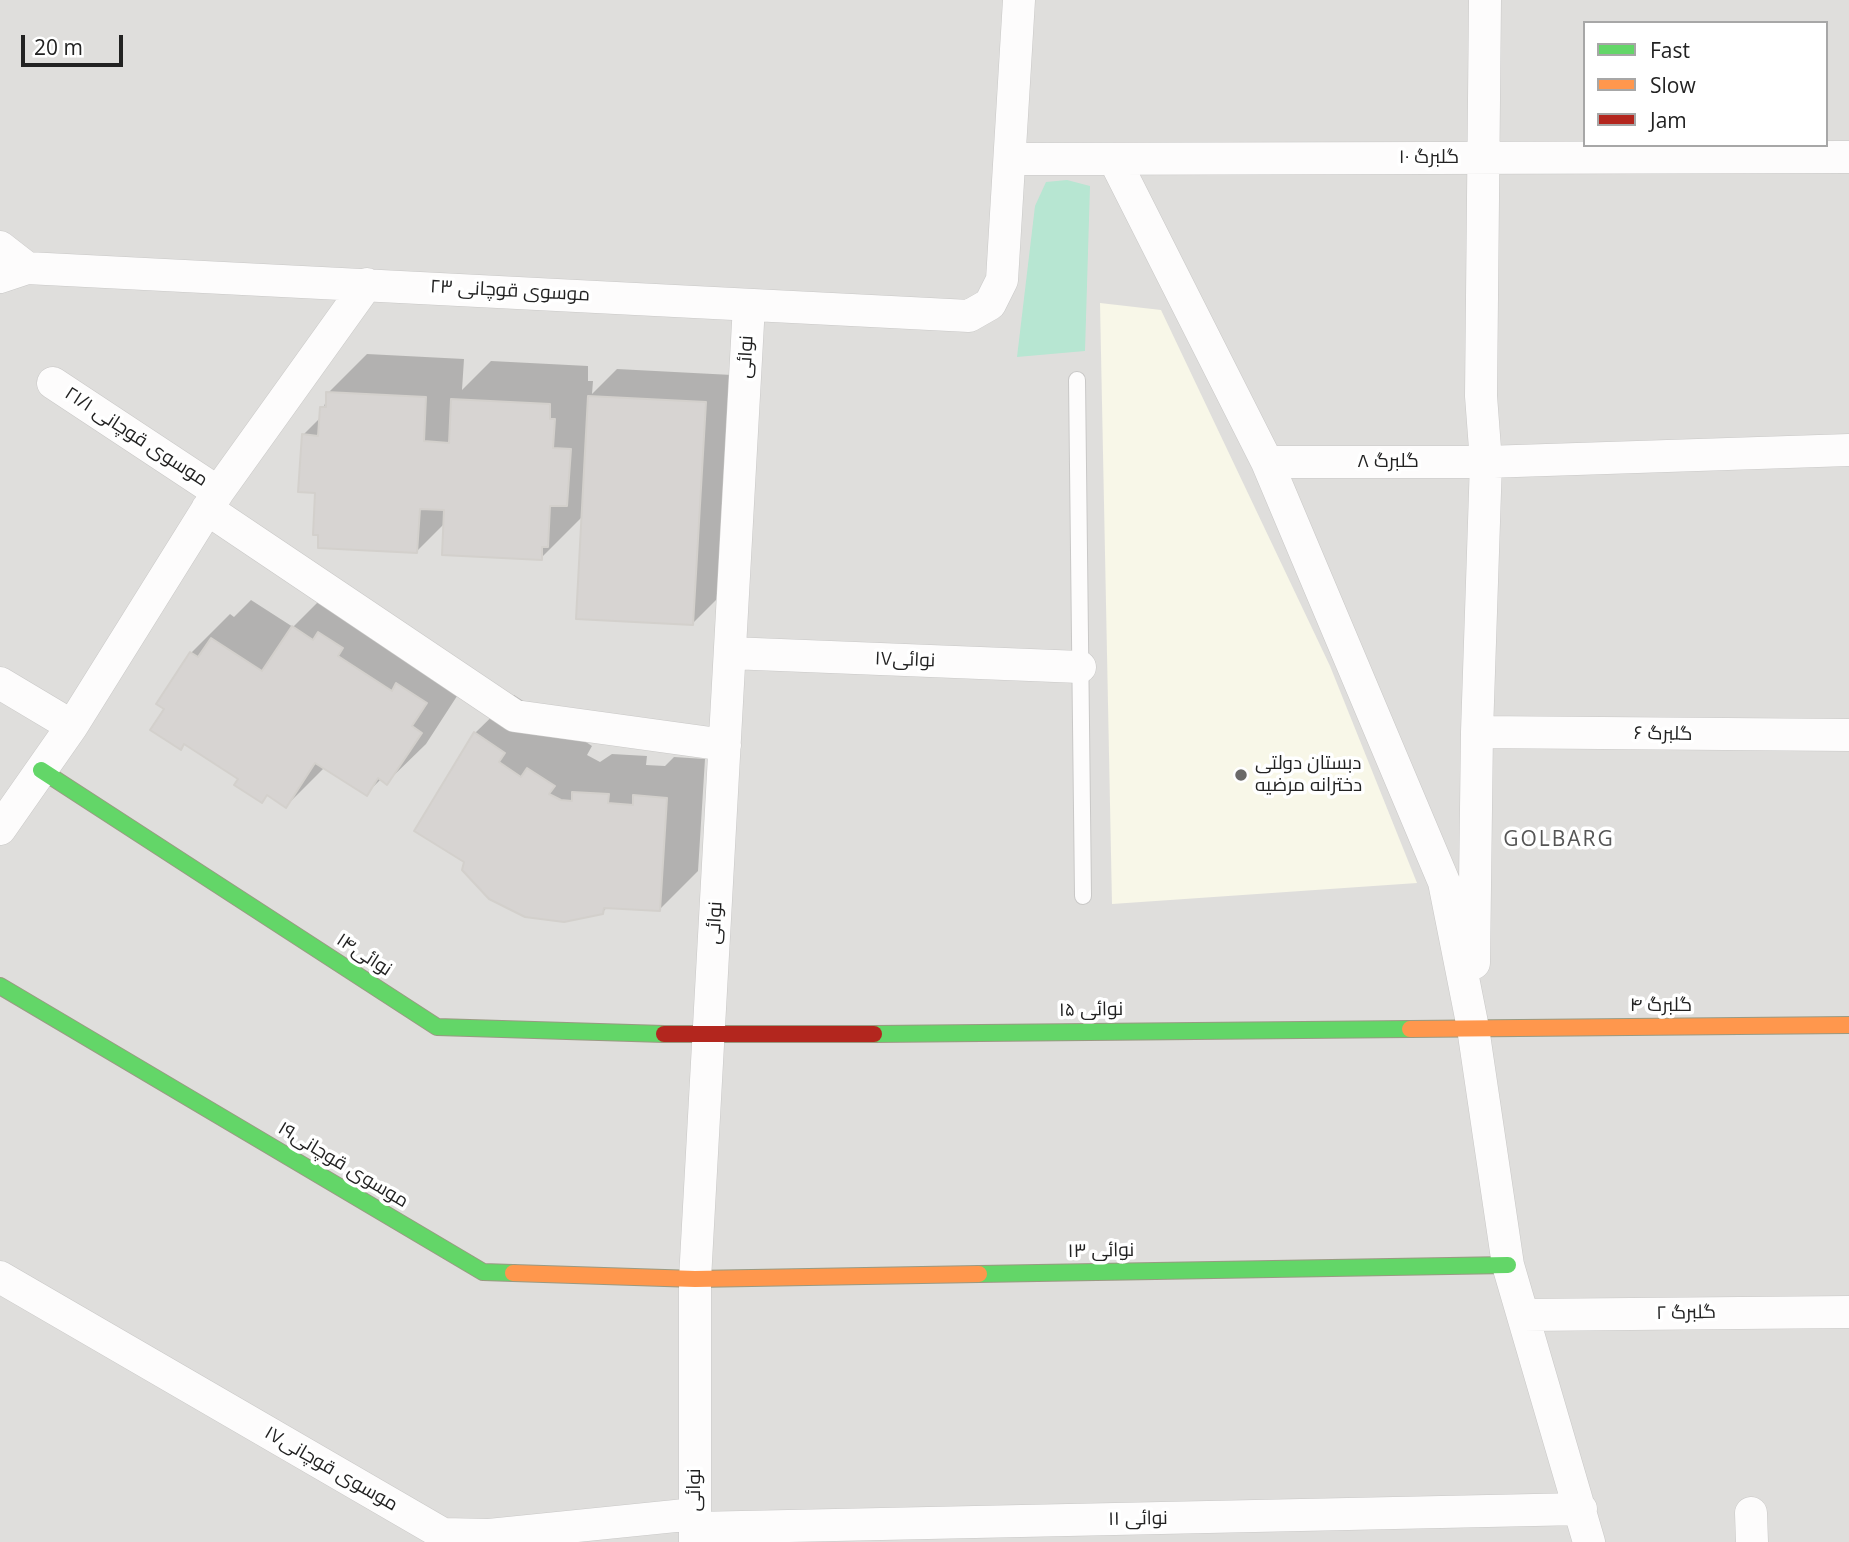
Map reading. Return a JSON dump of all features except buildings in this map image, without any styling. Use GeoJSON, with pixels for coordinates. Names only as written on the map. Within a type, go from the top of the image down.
{"type":"FeatureCollection","features":[{"type":"Feature","properties":{"kind":"street"},"geometry":{"type":"LineString","coordinates":[[1010,159],[1019,0]]}},
{"type":"Feature","properties":{"kind":"street"},"geometry":{"type":"LineString","coordinates":[[1473,1028],[1477,732],[1486,462],[1481,396],[1485,0]]}},
{"type":"Feature","properties":{"kind":"street","name":"گلبرگ ۱۰"},"geometry":{"type":"LineString","coordinates":[[1010,159],[1849,157]]}},
{"type":"Feature","properties":{"kind":"street","name":"موسوی قوچانی ۲۳"},"geometry":{"type":"LineString","coordinates":[[0,247],[13,272],[367,284],[969,316],[990,304],[1003,280],[1010,159]]}},
{"type":"Feature","properties":{"kind":"street"},"geometry":{"type":"LineString","coordinates":[[1114,159],[1267,462],[1444,882],[1473,1028],[1508,1265],[1589,1542]]}},
{"type":"Feature","properties":{"kind":"street"},"geometry":{"type":"LineString","coordinates":[[0,829],[72,726],[213,500],[367,284]]}},
{"type":"Feature","properties":{"kind":"street","name":"نوائی"},"geometry":{"type":"LineString","coordinates":[[695,1528],[695,1279],[749,304]]}},
{"type":"Feature","properties":{"kind":"street","name":"موسوی قوچانی ۲۱/۱"},"geometry":{"type":"LineString","coordinates":[[53,383],[515,716],[725,745]]}},
{"type":"Feature","properties":{"kind":"street","name":"گلبرگ ۸"},"geometry":{"type":"LineString","coordinates":[[1267,462],[1486,462],[1849,450]]}},
{"type":"Feature","properties":{"kind":"street","name":"نوائی۱۷"},"geometry":{"type":"LineString","coordinates":[[730,653],[1080,667]]}},
{"type":"Feature","properties":{"kind":"street"},"geometry":{"type":"LineString","coordinates":[[0,683],[72,726]]}},
{"type":"Feature","properties":{"kind":"street","name":"گلبرگ ۶"},"geometry":{"type":"LineString","coordinates":[[1477,732],[1849,735]]}},
{"type":"Feature","properties":{"kind":"street","name":"نوائی۱۴"},"geometry":{"type":"LineString","coordinates":[[41,770],[437,1027],[709,1035]]}},
{"type":"Feature","properties":{"kind":"street","name":"موسوی قوچانی۱۹"},"geometry":{"type":"LineString","coordinates":[[0,986],[483,1272],[695,1279]]}},
{"type":"Feature","properties":{"kind":"street","name":"گلبرگ ۴"},"geometry":{"type":"LineString","coordinates":[[1473,1028],[1849,1025]]}},
{"type":"Feature","properties":{"kind":"street","name":"نوائی ۱۵"},"geometry":{"type":"LineString","coordinates":[[709,1035],[1473,1028]]}},
{"type":"Feature","properties":{"kind":"street","name":"نوائی ۱۳"},"geometry":{"type":"LineString","coordinates":[[695,1279],[1508,1265]]}},
{"type":"Feature","properties":{"kind":"street","name":"موسوی قوچانی۱۷"},"geometry":{"type":"LineString","coordinates":[[0,1277],[443,1534],[695,1528]]}},
{"type":"Feature","properties":{"kind":"street","name":"گلبرگ ۲"},"geometry":{"type":"LineString","coordinates":[[1523,1315],[1849,1312]]}},
{"type":"Feature","properties":{"kind":"street","name":"نوائی ۱۱"},"geometry":{"type":"LineString","coordinates":[[695,1528],[1580,1509]]}},
{"type":"Feature","properties":{"kind":"lane"},"geometry":{"type":"LineString","coordinates":[[1077,380],[1083,896]]}},
{"type":"Feature","properties":{"kind":"shaded area"},"geometry":{"type":"Polygon","coordinates":[[[0,0],[1849,0],[1849,1542],[0,1542],[0,0]]]}},
{"type":"Feature","properties":{"kind":"shaded area"},"geometry":{"type":"Polygon","coordinates":[[[1100,303],[1161,310],[1330,666],[1417,883],[1112,904],[1100,303]]]}},
{"type":"Feature","properties":{"kind":"green space"},"geometry":{"type":"Polygon","coordinates":[[[1067,180],[1090,186],[1085,351],[1017,357],[1035,206],[1046,182],[1067,180]]]}},
{"type":"Feature","properties":{"kind":"traffic: fast"},"geometry":{"type":"LineString","coordinates":[[41,770],[437,1027],[664,1034]]}},
{"type":"Feature","properties":{"kind":"traffic: fast"},"geometry":{"type":"LineString","coordinates":[[0,986],[483,1272],[513,1273]]}},
{"type":"Feature","properties":{"kind":"traffic: fast"},"geometry":{"type":"LineString","coordinates":[[874,1034],[1410,1029]]}},
{"type":"Feature","properties":{"kind":"traffic: fast"},"geometry":{"type":"LineString","coordinates":[[979,1274],[1508,1265]]}},
{"type":"Feature","properties":{"kind":"traffic: slow"},"geometry":{"type":"LineString","coordinates":[[1410,1029],[1849,1025]]}},
{"type":"Feature","properties":{"kind":"traffic: slow"},"geometry":{"type":"LineString","coordinates":[[513,1273],[695,1279],[979,1274]]}},
{"type":"Feature","properties":{"kind":"traffic: jam"},"geometry":{"type":"LineString","coordinates":[[664,1034],[874,1034]]}},
{"type":"Feature","properties":{"kind":"place","name":"دبستان دولتی دخترانه مرضیه"},"geometry":{"type":"Point","coordinates":[1241,775]}},
{"type":"Feature","properties":{"kind":"district","name":"GOLBARG"},"geometry":{"type":"Point","coordinates":[1559,840]}}]}
